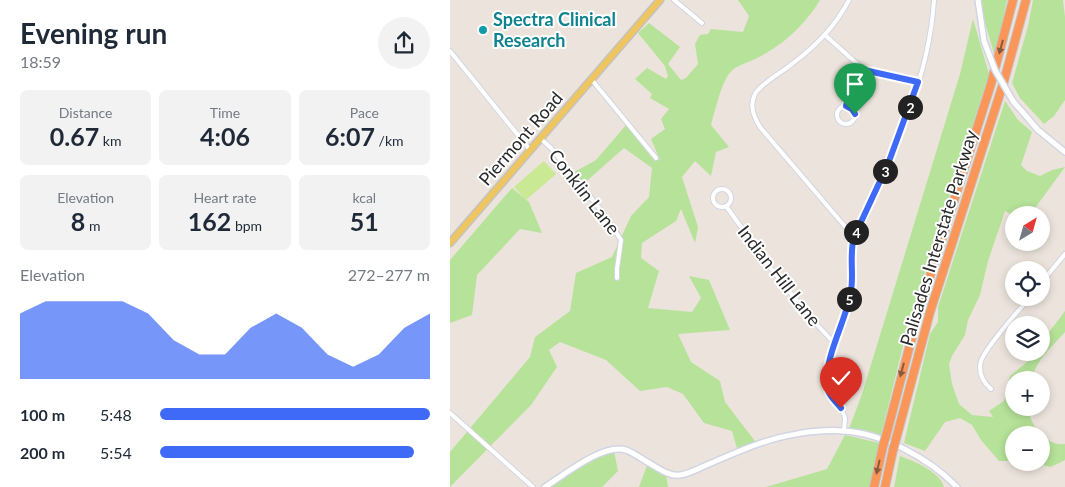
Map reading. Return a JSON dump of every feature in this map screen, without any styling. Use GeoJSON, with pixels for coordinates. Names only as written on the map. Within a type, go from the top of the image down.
{"type":"FeatureCollection","features":[{"type":"Feature","properties":{"kind":"highway","name":"Palisades Interstate Parkway"},"geometry":{"type":"LineString","coordinates":[[874,487],[916,322],[988,92],[1013,0]]}},
{"type":"Feature","properties":{"kind":"highway","name":"Palisades Interstate Parkway"},"geometry":{"type":"LineString","coordinates":[[885,487],[927,320],[1004,82],[1026,0]]}},
{"type":"Feature","properties":{"kind":"main road","name":"Piermont Road"},"geometry":{"type":"LineString","coordinates":[[450,244],[660,0]]}},
{"type":"Feature","properties":{"kind":"street"},"geometry":{"type":"LineString","coordinates":[[674,0],[702,23]]}},
{"type":"Feature","properties":{"kind":"street"},"geometry":{"type":"LineString","coordinates":[[849,0],[825,35],[796,62],[760,88],[754,95],[752,111],[760,127],[854,237]]}},
{"type":"Feature","properties":{"kind":"street"},"geometry":{"type":"LineString","coordinates":[[844,431],[845,418],[841,408],[827,388],[827,378],[851,291],[851,257],[854,237],[888,164],[918,82],[928,44],[934,0]]}},
{"type":"Feature","properties":{"kind":"street"},"geometry":{"type":"LineString","coordinates":[[978,0],[984,41],[998,76],[1013,101],[1034,126],[1065,152]]}},
{"type":"Feature","properties":{"kind":"street"},"geometry":{"type":"LineString","coordinates":[[825,35],[864,70],[918,82]]}},
{"type":"Feature","properties":{"kind":"street"},"geometry":{"type":"LineString","coordinates":[[450,51],[530,150]]}},
{"type":"Feature","properties":{"kind":"street"},"geometry":{"type":"LineString","coordinates":[[846,106],[852,109],[855,114],[852,122],[846,124],[841,122],[838,114],[840,109],[846,106],[851,90],[864,70]]}},
{"type":"Feature","properties":{"kind":"street"},"geometry":{"type":"LineString","coordinates":[[592,80],[656,158]]}},
{"type":"Feature","properties":{"kind":"street","name":"Conklin Lane"},"geometry":{"type":"LineString","coordinates":[[540,138],[551,148],[620,236],[616,269],[617,278]]}},
{"type":"Feature","properties":{"kind":"street","name":"Indian Hill Lane"},"geometry":{"type":"LineString","coordinates":[[718,190],[726,191],[730,196],[730,202],[726,206],[718,206],[714,202],[714,194],[718,190]]}},
{"type":"Feature","properties":{"kind":"street","name":"Indian Hill Lane"},"geometry":{"type":"LineString","coordinates":[[726,206],[769,266],[808,315],[835,344]]}},
{"type":"Feature","properties":{"kind":"street"},"geometry":{"type":"LineString","coordinates":[[1050,272],[1065,254]]}},
{"type":"Feature","properties":{"kind":"street"},"geometry":{"type":"LineString","coordinates":[[991,389],[982,377],[981,361],[992,344],[1023,306]]}},
{"type":"Feature","properties":{"kind":"street"},"geometry":{"type":"LineString","coordinates":[[450,413],[533,487]]}},
{"type":"Feature","properties":{"kind":"street"},"geometry":{"type":"LineString","coordinates":[[545,487],[595,455],[618,449],[626,450],[665,472],[677,476],[692,472],[771,440],[810,433],[844,431],[878,439],[914,454],[943,474],[957,487]]}},
{"type":"Feature","properties":{"kind":"green space"},"geometry":{"type":"Polygon","coordinates":[[[738,0],[820,0],[808,18],[792,34],[765,54],[731,71],[726,78],[718,98],[711,125],[729,147],[716,152],[711,176],[695,161],[682,177],[698,227],[695,243],[681,209],[676,221],[642,243],[641,258],[659,271],[648,308],[692,312],[701,298],[689,276],[709,280],[730,330],[678,334],[691,362],[720,381],[725,402],[758,445],[738,452],[732,431],[704,423],[683,394],[667,387],[640,391],[606,360],[560,342],[549,350],[557,367],[531,405],[450,487],[450,452],[530,357],[535,337],[570,311],[576,273],[612,257],[631,216],[649,197],[652,168],[624,148],[581,186],[571,174],[596,160],[626,125],[650,155],[660,160],[651,139],[665,129],[661,119],[669,109],[650,98],[652,94],[635,79],[647,68],[666,79],[668,76],[665,66],[638,33],[649,23],[680,47],[668,64],[681,80],[686,78],[698,64],[695,44],[700,35],[708,34],[711,29],[743,32],[749,16],[738,0]]]}},
{"type":"Feature","properties":{"kind":"green space"},"geometry":{"type":"Polygon","coordinates":[[[982,0],[1007,0],[995,57],[982,12],[982,0]]]}},
{"type":"Feature","properties":{"kind":"green space"},"geometry":{"type":"Polygon","coordinates":[[[1033,0],[1063,0],[1065,17],[1065,100],[1054,116],[1044,124],[1020,98],[1012,83],[1028,26],[1033,0]]]}},
{"type":"Feature","properties":{"kind":"green space"},"geometry":{"type":"Polygon","coordinates":[[[973,19],[989,74],[909,322],[881,435],[849,429],[862,394],[960,74],[973,19]]]}},
{"type":"Feature","properties":{"kind":"green space"},"geometry":{"type":"Polygon","coordinates":[[[1005,101],[1018,120],[1032,132],[1021,165],[1027,171],[1040,176],[1052,170],[1065,167],[1037,206],[1005,206],[980,295],[968,320],[965,335],[949,364],[952,384],[959,404],[972,415],[993,417],[989,411],[1004,401],[1005,397],[1005,416],[1031,416],[1034,426],[1005,426],[1005,461],[999,461],[981,440],[972,425],[960,418],[945,422],[925,451],[904,443],[930,334],[938,322],[938,307],[1005,101]]]}},
{"type":"Feature","properties":{"kind":"green space"},"geometry":{"type":"Polygon","coordinates":[[[544,161],[556,174],[526,200],[514,187],[544,161]]]}},
{"type":"Feature","properties":{"kind":"green space"},"geometry":{"type":"Polygon","coordinates":[[[512,188],[529,202],[542,233],[520,229],[477,275],[472,315],[450,323],[450,260],[512,188]]]}},
{"type":"Feature","properties":{"kind":"green space"},"geometry":{"type":"Polygon","coordinates":[[[1065,311],[1065,332],[1050,348],[1050,331],[1065,311]]]}},
{"type":"Feature","properties":{"kind":"green space"},"geometry":{"type":"Polygon","coordinates":[[[1028,361],[1040,361],[1035,371],[1016,371],[1028,361]]]}},
{"type":"Feature","properties":{"kind":"green space"},"geometry":{"type":"Polygon","coordinates":[[[845,435],[879,443],[870,487],[766,487],[827,469],[845,435]]]}},
{"type":"Feature","properties":{"kind":"green space"},"geometry":{"type":"Polygon","coordinates":[[[1050,441],[1065,444],[1065,460],[1051,467],[1050,441]]]}},
{"type":"Feature","properties":{"kind":"green space"},"geometry":{"type":"Polygon","coordinates":[[[614,451],[618,471],[602,487],[550,487],[595,456],[614,451]]]}},
{"type":"Feature","properties":{"kind":"green space"},"geometry":{"type":"Polygon","coordinates":[[[900,456],[932,472],[942,482],[944,487],[894,487],[900,456]]]}},
{"type":"Feature","properties":{"kind":"green space"},"geometry":{"type":"Polygon","coordinates":[[[648,463],[666,474],[668,487],[639,487],[648,463]]]}},
{"type":"Feature","properties":{"kind":"place","name":"Spectra Clinical Research"},"geometry":{"type":"Point","coordinates":[483,30]}},
{"type":"Feature","properties":{"kind":"route"},"geometry":{"type":"LineString","coordinates":[[841,408],[827,388],[827,378],[851,291],[851,246],[888,164],[918,82],[864,70],[851,90],[846,106],[850,107],[855,114]]}}]}
